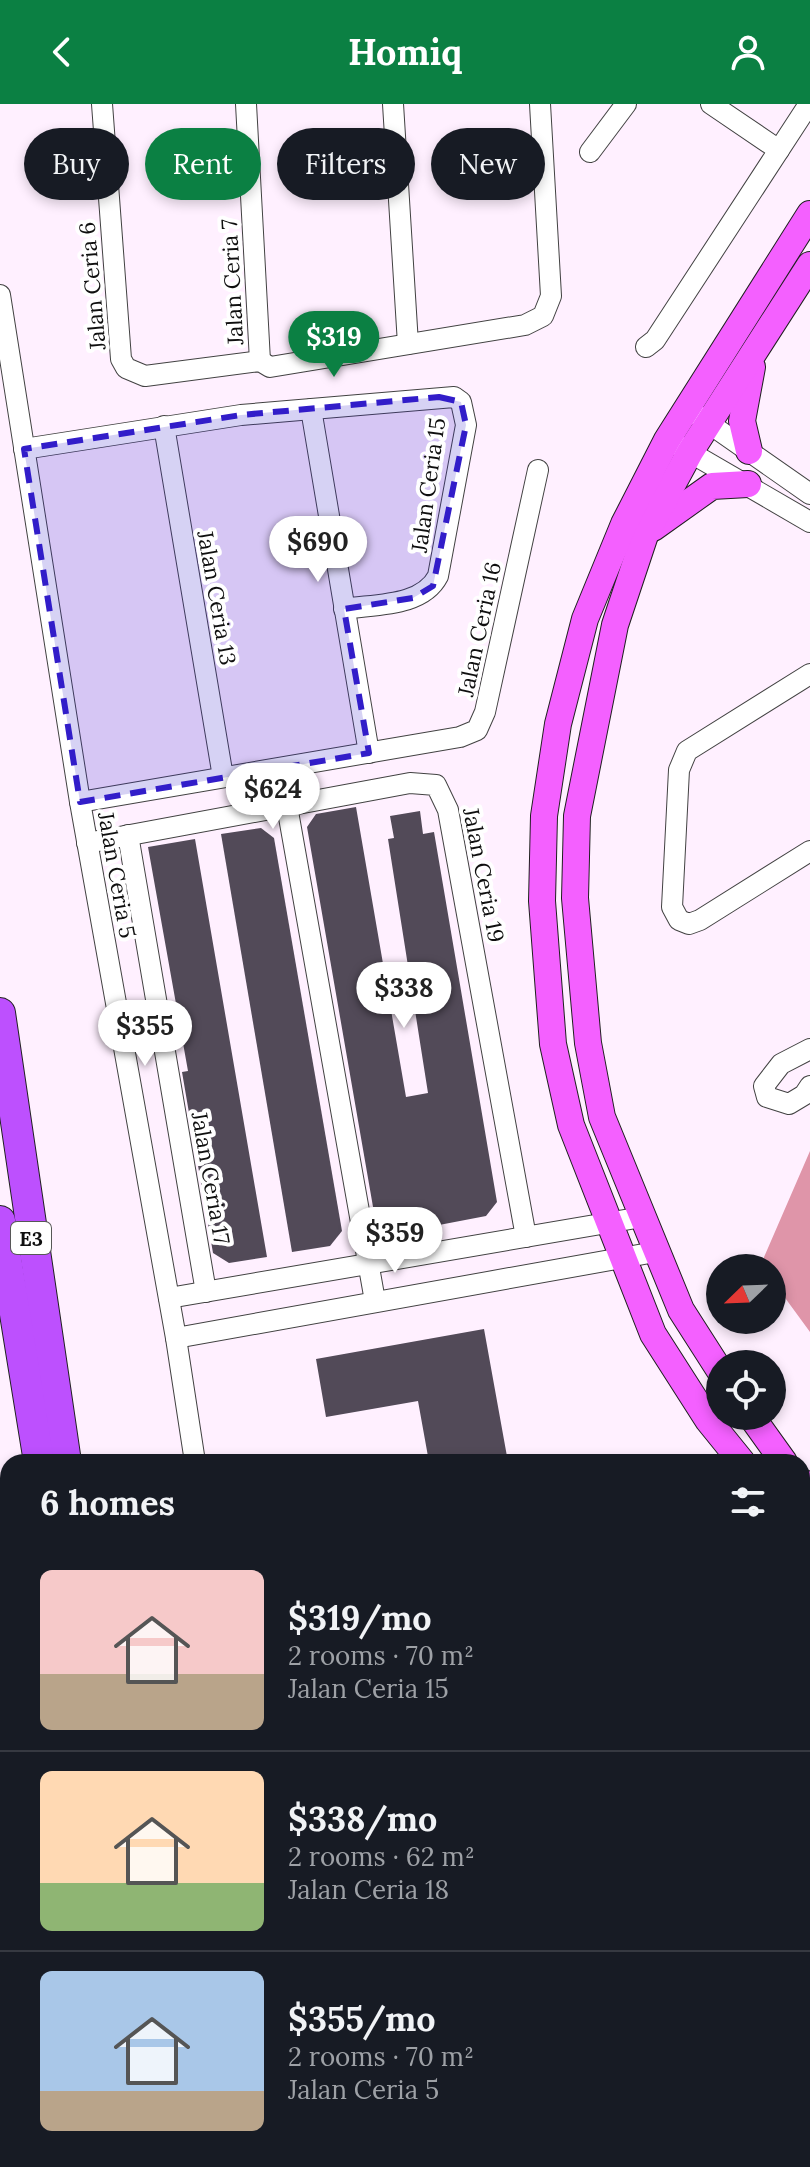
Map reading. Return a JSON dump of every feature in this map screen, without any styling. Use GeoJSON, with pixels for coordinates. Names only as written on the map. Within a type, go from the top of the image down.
{"type":"FeatureCollection","features":[{"type":"Feature","properties":{"kind":"highway","name":"E3"},"geometry":{"type":"LineString","coordinates":[[0,1013],[65,1454]]}},
{"type":"Feature","properties":{"kind":"highway","name":"E3"},"geometry":{"type":"LineString","coordinates":[[0,1221],[38,1454]]}},
{"type":"Feature","properties":{"kind":"main road"},"geometry":{"type":"LineString","coordinates":[[707,1350],[681,1310],[602,1117],[588,1043],[575,898],[577,816],[591,732],[615,625],[678,446],[687,408],[810,214]]}},
{"type":"Feature","properties":{"kind":"main road"},"geometry":{"type":"LineString","coordinates":[[736,1454],[708,1420],[653,1334],[571,1125],[553,1044],[542,901],[544,816],[558,724],[585,619],[624,524],[678,446],[709,424],[810,265]]}},
{"type":"Feature","properties":{"kind":"main road"},"geometry":{"type":"LineString","coordinates":[[749,451],[742,421],[755,352]]}},
{"type":"Feature","properties":{"kind":"main road"},"geometry":{"type":"LineString","coordinates":[[645,535],[712,486],[748,484]]}},
{"type":"Feature","properties":{"kind":"main road"},"geometry":{"type":"LineString","coordinates":[[761,1430],[778,1454]]}},
{"type":"Feature","properties":{"kind":"street","name":"Jalan Ceria 6"},"geometry":{"type":"LineString","coordinates":[[102,104],[120,347],[126,368],[145,376],[260,361]]}},
{"type":"Feature","properties":{"kind":"street","name":"Jalan Ceria 7"},"geometry":{"type":"LineString","coordinates":[[246,104],[260,361]]}},
{"type":"Feature","properties":{"kind":"street"},"geometry":{"type":"LineString","coordinates":[[393,104],[408,344]]}},
{"type":"Feature","properties":{"kind":"street"},"geometry":{"type":"LineString","coordinates":[[260,361],[270,367],[525,325],[543,316],[551,296],[540,104]]}},
{"type":"Feature","properties":{"kind":"street"},"geometry":{"type":"LineString","coordinates":[[590,152],[626,104]]}},
{"type":"Feature","properties":{"kind":"street"},"geometry":{"type":"LineString","coordinates":[[711,104],[779,150]]}},
{"type":"Feature","properties":{"kind":"street"},"geometry":{"type":"LineString","coordinates":[[646,347],[655,340],[809,104]]}},
{"type":"Feature","properties":{"kind":"street","name":"Jalan Ceria 5"},"geometry":{"type":"LineString","coordinates":[[0,295],[80,802],[176,1338],[194,1454]]}},
{"type":"Feature","properties":{"kind":"street","name":"Jalan Ceria 15"},"geometry":{"type":"LineString","coordinates":[[24,449],[164,426],[311,409],[439,397],[461,402],[466,425],[442,563],[433,586],[413,598],[344,609]]}},
{"type":"Feature","properties":{"kind":"street"},"geometry":{"type":"LineString","coordinates":[[687,408],[810,494]]}},
{"type":"Feature","properties":{"kind":"street"},"geometry":{"type":"LineString","coordinates":[[311,409],[369,753]]}},
{"type":"Feature","properties":{"kind":"street","name":"Jalan Ceria 13"},"geometry":{"type":"LineString","coordinates":[[164,426],[223,777]]}},
{"type":"Feature","properties":{"kind":"street"},"geometry":{"type":"LineString","coordinates":[[678,446],[810,522]]}},
{"type":"Feature","properties":{"kind":"street","name":"Jalan Ceria 16"},"geometry":{"type":"LineString","coordinates":[[80,802],[460,737],[477,730],[538,470]]}},
{"type":"Feature","properties":{"kind":"street"},"geometry":{"type":"LineString","coordinates":[[810,674],[687,751],[679,770],[672,907],[679,920],[689,924],[700,920],[810,851]]}},
{"type":"Feature","properties":{"kind":"street","name":"Jalan Ceria 19"},"geometry":{"type":"LineString","coordinates":[[87,843],[410,783],[436,785],[443,796],[526,1237]]}},
{"type":"Feature","properties":{"kind":"street"},"geometry":{"type":"LineString","coordinates":[[287,806],[375,1301]]}},
{"type":"Feature","properties":{"kind":"street","name":"Jalan Ceria 17"},"geometry":{"type":"LineString","coordinates":[[128,835],[206,1292]]}},
{"type":"Feature","properties":{"kind":"street"},"geometry":{"type":"LineString","coordinates":[[810,1049],[781,1064],[764,1086],[767,1097],[789,1104],[804,1095],[810,1086]]}},
{"type":"Feature","properties":{"kind":"street"},"geometry":{"type":"LineString","coordinates":[[169,1298],[642,1217]]}},
{"type":"Feature","properties":{"kind":"street"},"geometry":{"type":"LineString","coordinates":[[176,1338],[655,1252]]}},
{"type":"Feature","properties":{"kind":"highlighted area"},"geometry":{"type":"Polygon","coordinates":[[[439,397],[461,402],[466,425],[433,586],[413,598],[344,609],[369,753],[80,802],[24,449],[241,415],[439,397]]]}},
{"type":"Feature","properties":{"kind":"shaded area"},"geometry":{"type":"Polygon","coordinates":[[[810,1151],[810,1332],[786,1299],[786,1254],[765,1254],[810,1151]]]}},
{"type":"Feature","properties":{"kind":"building"},"geometry":{"type":"Polygon","coordinates":[[[356,807],[406,1097],[428,1093],[388,839],[394,838],[390,816],[420,811],[423,834],[434,832],[497,1202],[486,1216],[392,1234],[376,1224],[307,827],[316,814],[356,807]]]}},
{"type":"Feature","properties":{"kind":"building"},"geometry":{"type":"Polygon","coordinates":[[[261,828],[274,838],[342,1231],[330,1246],[292,1252],[221,834],[261,828]]]}},
{"type":"Feature","properties":{"kind":"building"},"geometry":{"type":"Polygon","coordinates":[[[195,839],[267,1257],[229,1263],[213,1253],[182,1072],[188,1071],[148,847],[195,839]]]}},
{"type":"Feature","properties":{"kind":"building"},"geometry":{"type":"Polygon","coordinates":[[[484,1329],[507,1454],[428,1454],[418,1401],[326,1417],[316,1359],[484,1329]]]}}]}
